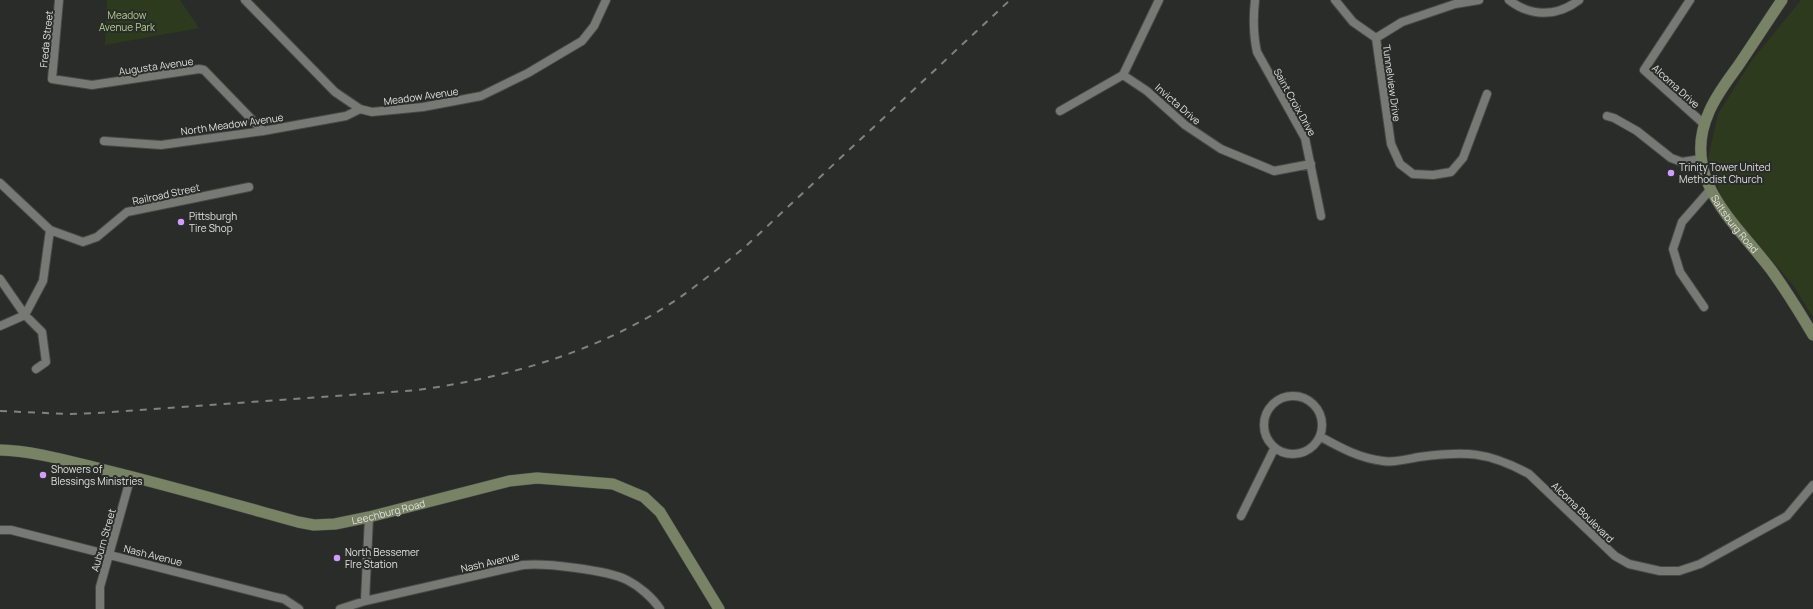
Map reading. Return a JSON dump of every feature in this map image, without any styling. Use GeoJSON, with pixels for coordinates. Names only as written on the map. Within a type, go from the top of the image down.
{"type":"FeatureCollection","features":[{"type":"Feature","properties":{"kind":"street","name":"Freda Street"},"geometry":{"type":"LineString","coordinates":[[52,79],[59,0]]}},
{"type":"Feature","properties":{"kind":"street","name":"Meadow Avenue"},"geometry":{"type":"LineString","coordinates":[[245,0],[331,88],[360,109],[372,112],[390,112],[481,96],[528,74],[582,41],[594,26],[606,0]]}},
{"type":"Feature","properties":{"kind":"street"},"geometry":{"type":"LineString","coordinates":[[1060,111],[1123,75],[1159,0]]}},
{"type":"Feature","properties":{"kind":"street","name":"Saint Croix Drive"},"geometry":{"type":"LineString","coordinates":[[1255,0],[1253,18],[1257,52],[1305,138],[1321,216]]}},
{"type":"Feature","properties":{"kind":"street"},"geometry":{"type":"LineString","coordinates":[[1336,0],[1353,22],[1376,38]]}},
{"type":"Feature","properties":{"kind":"street","name":"Tunnelview Drive"},"geometry":{"type":"LineString","coordinates":[[1479,0],[1454,2],[1402,22],[1376,38],[1391,144],[1400,164],[1413,174],[1433,176],[1451,172],[1463,158],[1487,94]]}},
{"type":"Feature","properties":{"kind":"street"},"geometry":{"type":"LineString","coordinates":[[1509,0],[1528,11],[1542,13],[1556,13],[1568,8],[1579,0]]}},
{"type":"Feature","properties":{"kind":"street","name":"Alcoma Drive"},"geometry":{"type":"LineString","coordinates":[[1690,0],[1644,70],[1704,124]]}},
{"type":"Feature","properties":{"kind":"street","name":"Saltsburg Road"},"geometry":{"type":"LineString","coordinates":[[1782,0],[1719,93],[1704,124],[1701,159],[1710,190],[1728,218],[1772,272],[1813,335]]}},
{"type":"Feature","properties":{"kind":"street","name":"Augusta Avenue"},"geometry":{"type":"LineString","coordinates":[[52,79],[92,84],[199,69],[204,70],[263,130]]}},
{"type":"Feature","properties":{"kind":"street","name":"Invicta Drive"},"geometry":{"type":"LineString","coordinates":[[1123,75],[1147,91],[1189,129],[1221,149],[1274,171],[1311,164]]}},
{"type":"Feature","properties":{"kind":"street","name":"North Meadow Avenue"},"geometry":{"type":"LineString","coordinates":[[104,141],[161,145],[346,116],[360,109]]}},
{"type":"Feature","properties":{"kind":"street"},"geometry":{"type":"LineString","coordinates":[[1607,116],[1614,118],[1637,131],[1672,158],[1682,162],[1701,159]]}},
{"type":"Feature","properties":{"kind":"street","name":"Railroad Street"},"geometry":{"type":"LineString","coordinates":[[0,183],[50,230],[83,242],[97,237],[127,212],[249,187]]}},
{"type":"Feature","properties":{"kind":"street"},"geometry":{"type":"LineString","coordinates":[[1704,308],[1680,272],[1673,249],[1682,222],[1710,190]]}},
{"type":"Feature","properties":{"kind":"street"},"geometry":{"type":"LineString","coordinates":[[0,326],[25,314],[43,280],[50,230]]}},
{"type":"Feature","properties":{"kind":"street"},"geometry":{"type":"LineString","coordinates":[[0,279],[25,314],[42,332],[46,362],[36,369]]}},
{"type":"Feature","properties":{"kind":"street"},"geometry":{"type":"LineString","coordinates":[[1301,396],[1318,408],[1323,426],[1321,436],[1312,448],[1302,453],[1290,454],[1274,448],[1268,440],[1264,425],[1267,412],[1271,406],[1285,397],[1301,396]]}},
{"type":"Feature","properties":{"kind":"street","name":"Alcoma Boulevard"},"geometry":{"type":"LineString","coordinates":[[1321,436],[1352,454],[1385,462],[1456,453],[1476,454],[1501,461],[1529,474],[1615,556],[1629,564],[1660,571],[1679,571],[1700,564],[1775,524],[1787,516],[1813,485]]}},
{"type":"Feature","properties":{"kind":"street"},"geometry":{"type":"LineString","coordinates":[[1241,516],[1274,448]]}},
{"type":"Feature","properties":{"kind":"street","name":"Leechburg Road"},"geometry":{"type":"LineString","coordinates":[[0,450],[19,450],[40,454],[131,476],[298,522],[314,524],[335,524],[369,517],[509,481],[537,478],[613,484],[644,497],[660,512],[719,609]]}},
{"type":"Feature","properties":{"kind":"street","name":"Auburn Street"},"geometry":{"type":"LineString","coordinates":[[100,609],[100,587],[131,476]]}},
{"type":"Feature","properties":{"kind":"street"},"geometry":{"type":"LineString","coordinates":[[365,601],[369,517]]}},
{"type":"Feature","properties":{"kind":"street","name":"Nash Avenue"},"geometry":{"type":"LineString","coordinates":[[0,530],[12,530],[284,599],[299,609]]}},
{"type":"Feature","properties":{"kind":"street","name":"Nash Avenue"},"geometry":{"type":"LineString","coordinates":[[340,609],[365,601],[523,565],[536,564],[595,572],[627,580],[644,592],[660,609]]}},
{"type":"Feature","properties":{"kind":"green space","name":"Meadow Avenue Park"},"geometry":{"type":"Polygon","coordinates":[[[107,0],[180,0],[199,28],[105,45],[107,0]]]}},
{"type":"Feature","properties":{"kind":"green space"},"geometry":{"type":"Polygon","coordinates":[[[1801,0],[1813,0],[1813,317],[1793,285],[1751,237],[1723,201],[1708,158],[1718,114],[1752,60],[1801,0]]]}},
{"type":"Feature","properties":{"kind":"railway"},"geometry":{"type":"LineString","coordinates":[[0,411],[68,414],[97,413],[418,390],[487,378],[554,359],[586,347],[649,317],[705,279],[746,246],[1010,0]]}},
{"type":"Feature","properties":{"kind":"place","name":"Trinity Tower United Methodist Church"},"geometry":{"type":"Point","coordinates":[1671,173]}},
{"type":"Feature","properties":{"kind":"place","name":"Pittsburgh Tire Shop"},"geometry":{"type":"Point","coordinates":[181,222]}},
{"type":"Feature","properties":{"kind":"place","name":"Showers of Blessings Ministries"},"geometry":{"type":"Point","coordinates":[43,475]}},
{"type":"Feature","properties":{"kind":"place","name":"North Bessemer FIre Station"},"geometry":{"type":"Point","coordinates":[337,558]}}]}
